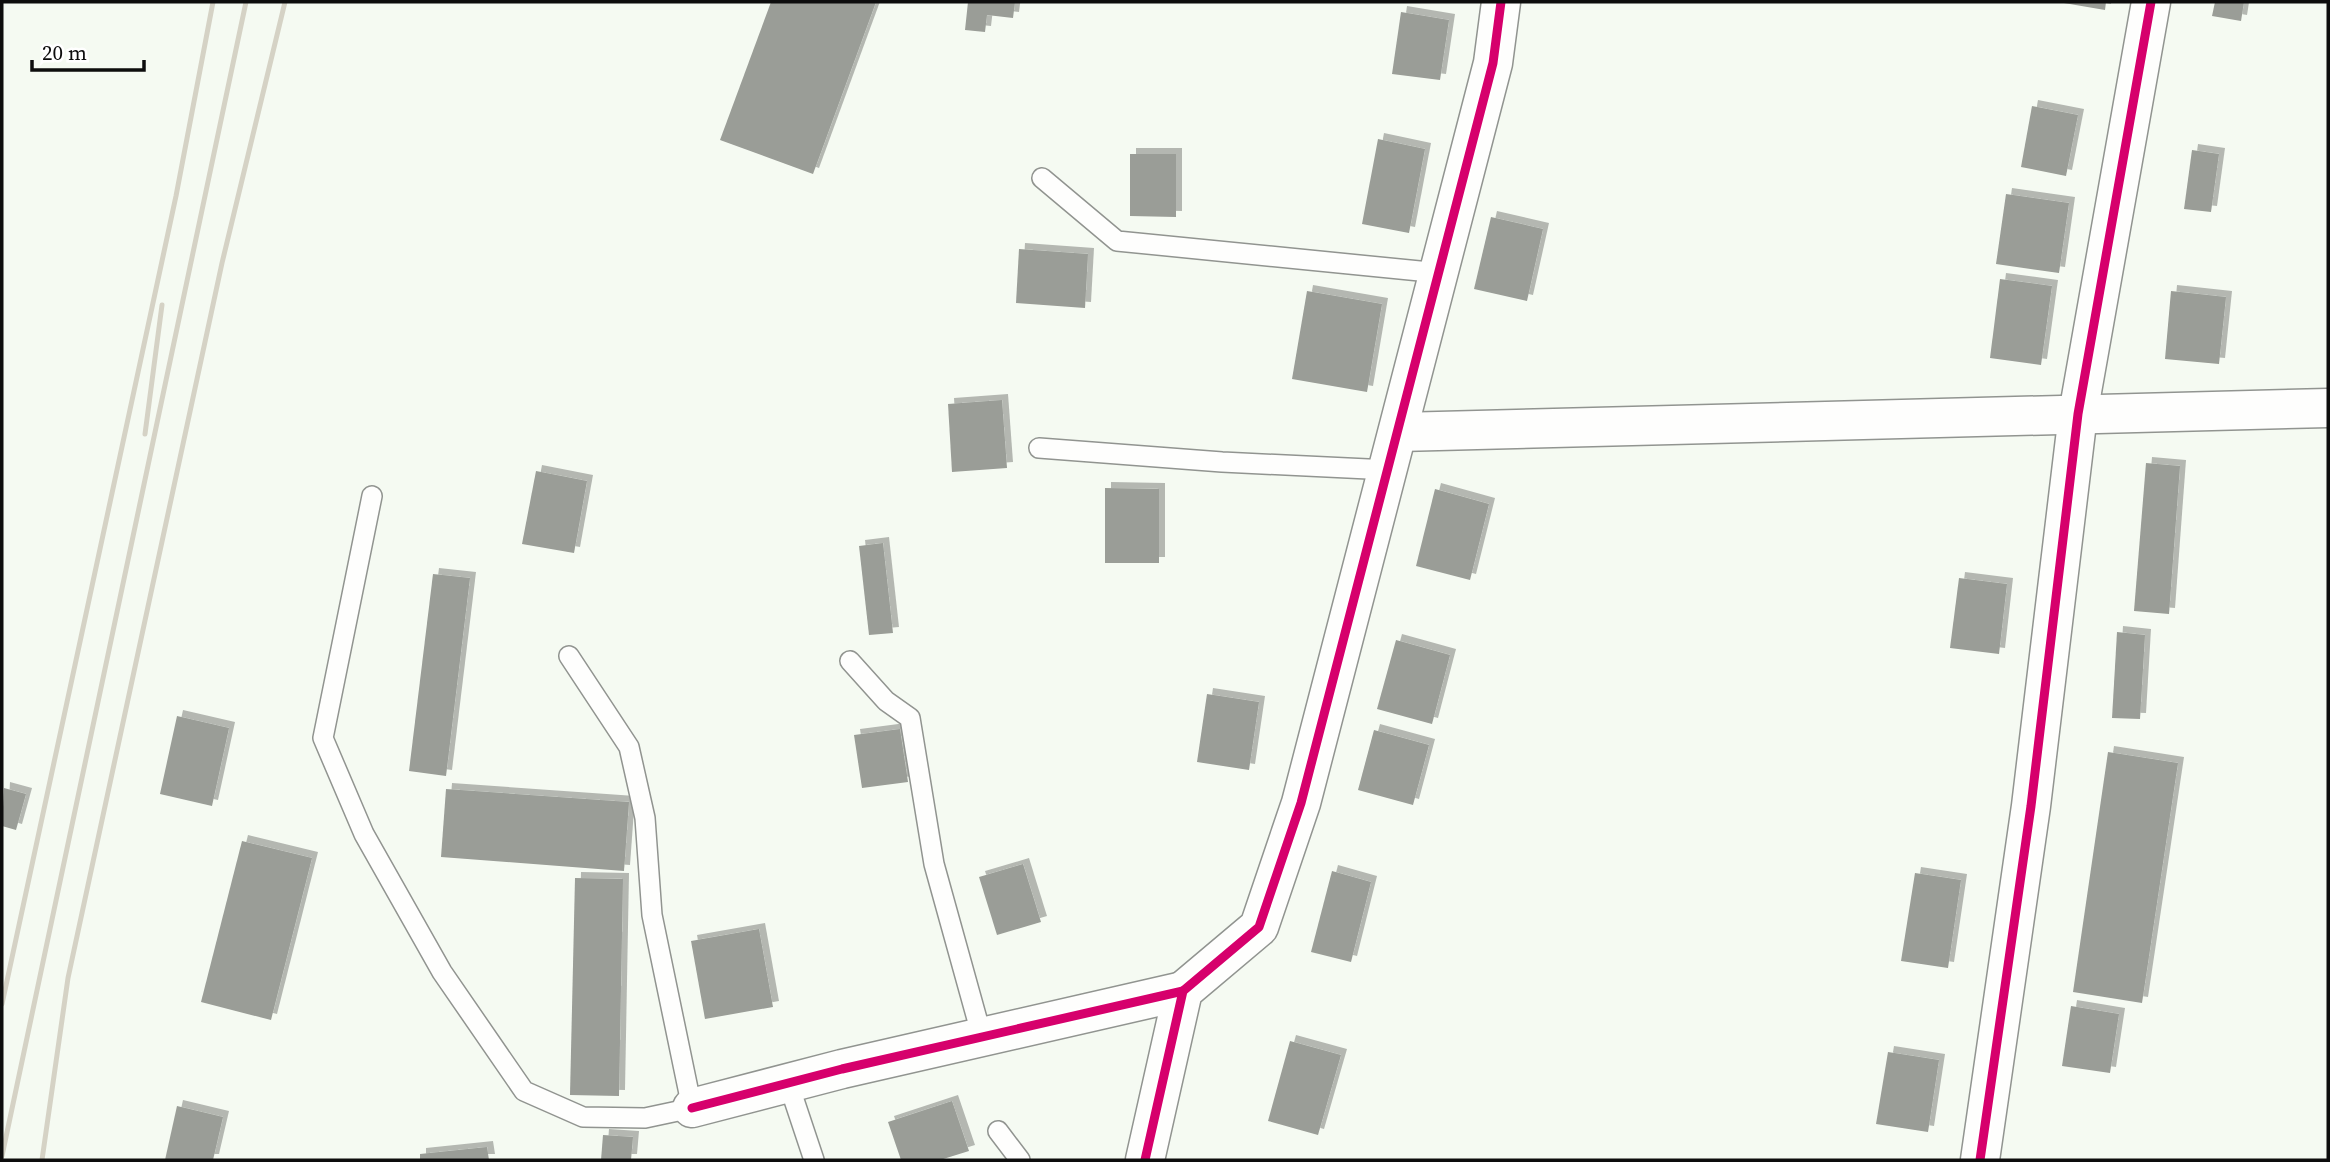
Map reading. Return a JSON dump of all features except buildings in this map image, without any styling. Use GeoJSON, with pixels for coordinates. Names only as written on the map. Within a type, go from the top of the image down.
{"type":"FeatureCollection","features":[{"type":"Feature","properties":{"kind":"street"},"geometry":{"type":"LineString","coordinates":[[692,1108],[789,1085],[842,1069],[1183,991],[1259,927],[1301,803],[1399,432],[1493,63],[1502,2]]}},
{"type":"Feature","properties":{"kind":"street"},"geometry":{"type":"LineString","coordinates":[[1980,1160],[2031,806],[2078,414],[2151,2]]}},
{"type":"Feature","properties":{"kind":"street"},"geometry":{"type":"LineString","coordinates":[[1399,432],[2078,414],[2235,413],[2328,408]]}},
{"type":"Feature","properties":{"kind":"street"},"geometry":{"type":"LineString","coordinates":[[1145,1160],[1183,991]]}},
{"type":"Feature","properties":{"kind":"lane"},"geometry":{"type":"LineString","coordinates":[[1042,178],[1117,241],[1440,273]]}},
{"type":"Feature","properties":{"kind":"lane"},"geometry":{"type":"LineString","coordinates":[[1039,448],[1222,462],[1389,470]]}},
{"type":"Feature","properties":{"kind":"lane"},"geometry":{"type":"LineString","coordinates":[[372,496],[323,738],[365,834],[442,972],[524,1091],[583,1117],[645,1118],[692,1108],[652,915],[645,818],[629,747],[569,656]]}},
{"type":"Feature","properties":{"kind":"lane"},"geometry":{"type":"LineString","coordinates":[[850,661],[886,701],[910,718],[934,864],[982,1037]]}},
{"type":"Feature","properties":{"kind":"lane"},"geometry":{"type":"LineString","coordinates":[[789,1085],[814,1160]]}},
{"type":"Feature","properties":{"kind":"lane"},"geometry":{"type":"LineString","coordinates":[[998,1131],[1020,1160]]}},
{"type":"Feature","properties":{"kind":"railway"},"geometry":{"type":"LineString","coordinates":[[2,1004],[176,196],[213,2]]}},
{"type":"Feature","properties":{"kind":"railway"},"geometry":{"type":"LineString","coordinates":[[2,1156],[246,2]]}},
{"type":"Feature","properties":{"kind":"railway"},"geometry":{"type":"LineString","coordinates":[[42,1160],[68,978],[222,263],[285,2]]}},
{"type":"Feature","properties":{"kind":"railway"},"geometry":{"type":"LineString","coordinates":[[145,434],[162,305]]}},
{"type":"Feature","properties":{"kind":"cycle path"},"geometry":{"type":"LineString","coordinates":[[1145,1160],[1183,991],[1259,927],[1301,803],[1493,63],[1501,2]]}},
{"type":"Feature","properties":{"kind":"cycle path"},"geometry":{"type":"LineString","coordinates":[[1980,1160],[2031,806],[2078,414],[2151,2]]}},
{"type":"Feature","properties":{"kind":"cycle path"},"geometry":{"type":"LineString","coordinates":[[692,1108],[842,1069],[1183,991]]}}]}
